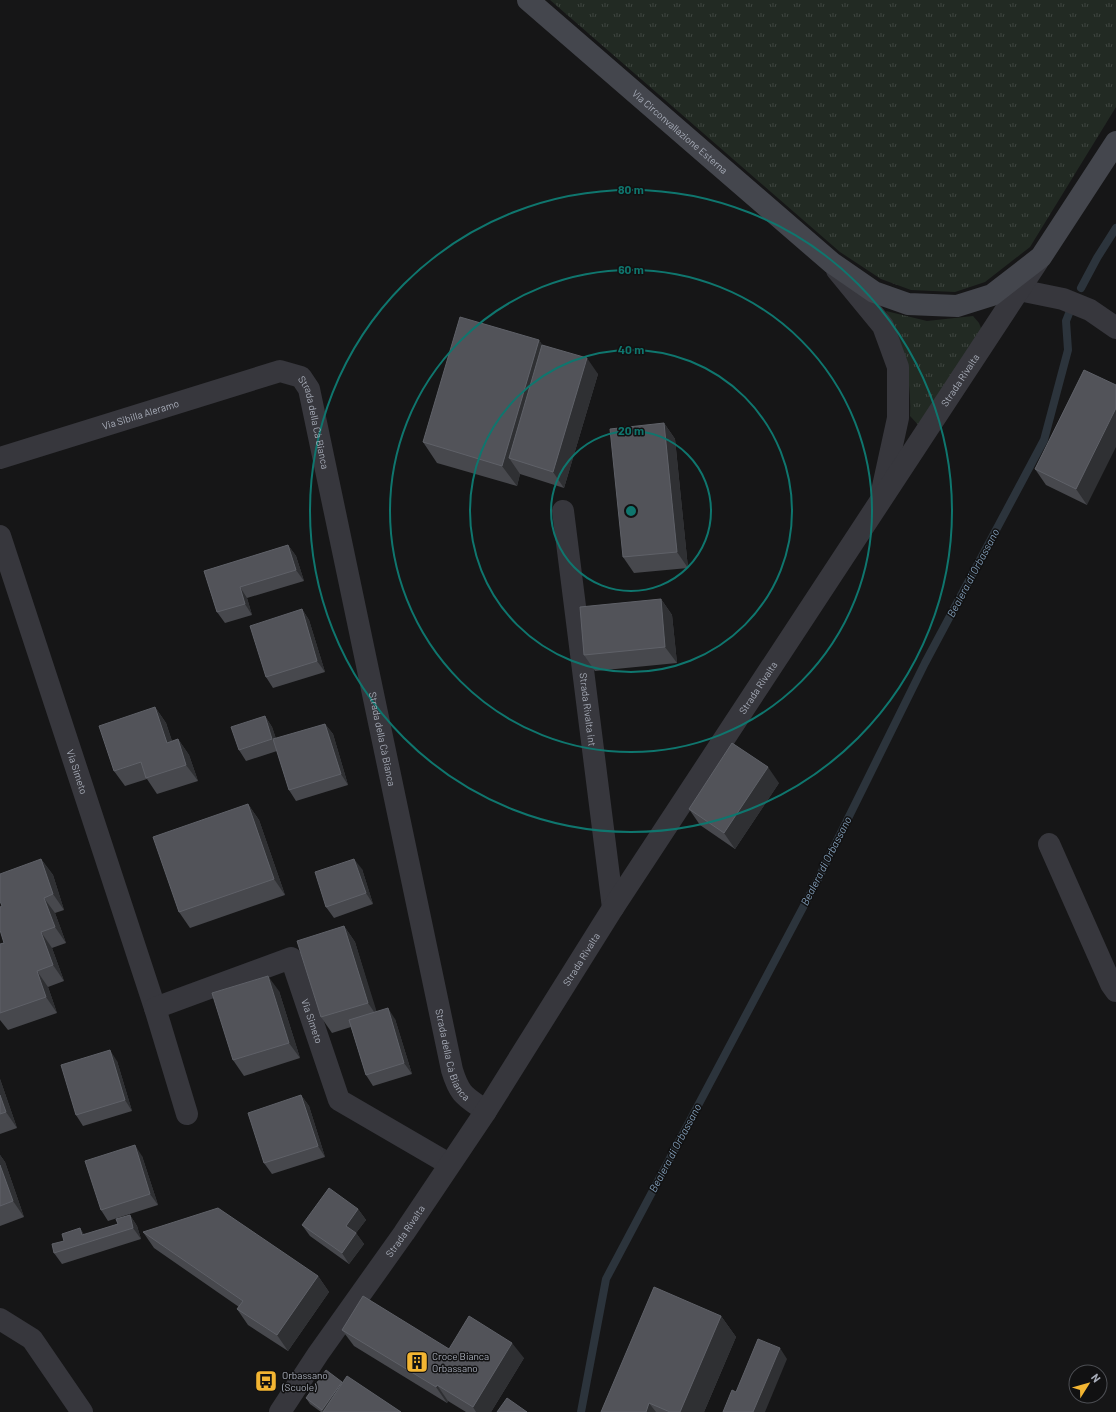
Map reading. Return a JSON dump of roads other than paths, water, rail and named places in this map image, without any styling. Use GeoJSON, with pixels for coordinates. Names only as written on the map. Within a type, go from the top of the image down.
{"type":"FeatureCollection","features":[{"type":"Feature","properties":{"kind":"main road","name":"Via Circonvallazione Esterna"},"geometry":{"type":"LineString","coordinates":[[528,0],[832,263],[874,292],[908,304],[956,306],[992,295],[1041,257],[1116,142]]}},
{"type":"Feature","properties":{"kind":"street","name":"Strada Rivalta"},"geometry":{"type":"LineString","coordinates":[[280,1412],[318,1354],[404,1233],[486,1111],[613,908],[1041,257]]}},
{"type":"Feature","properties":{"kind":"street","name":"Strada Rivalta"},"geometry":{"type":"LineString","coordinates":[[832,263],[883,326],[898,366],[898,418],[880,504]]}},
{"type":"Feature","properties":{"kind":"street"},"geometry":{"type":"LineString","coordinates":[[1019,290],[1070,302],[1090,310],[1116,328]]}},
{"type":"Feature","properties":{"kind":"street","name":"Via Sibilla Aleramo"},"geometry":{"type":"LineString","coordinates":[[0,458],[280,371]]}},
{"type":"Feature","properties":{"kind":"street","name":"Strada della Cà Bianca"},"geometry":{"type":"LineString","coordinates":[[280,371],[301,377],[309,389],[452,1070],[458,1089],[464,1096],[486,1111]]}},
{"type":"Feature","properties":{"kind":"street","name":"Strada Rivalta int"},"geometry":{"type":"LineString","coordinates":[[563,511],[613,908]]}},
{"type":"Feature","properties":{"kind":"street","name":"Via Simeto"},"geometry":{"type":"LineString","coordinates":[[0,536],[155,1008],[188,1114]]}},
{"type":"Feature","properties":{"kind":"street"},"geometry":{"type":"LineString","coordinates":[[1049,844],[1111,984],[1116,991]]}},
{"type":"Feature","properties":{"kind":"street","name":"Via Simeto"},"geometry":{"type":"LineString","coordinates":[[155,1008],[291,958],[339,1100],[449,1164]]}},
{"type":"Feature","properties":{"kind":"street"},"geometry":{"type":"LineString","coordinates":[[0,1319],[32,1339],[82,1412]]}},
{"type":"Feature","properties":{"kind":"waterway","name":"Bealera di Orbassano"},"geometry":{"type":"LineString","coordinates":[[1081,288],[1097,258],[1116,228]]}},
{"type":"Feature","properties":{"kind":"waterway","name":"Bealera di Orbassano"},"geometry":{"type":"LineString","coordinates":[[581,1412],[606,1279],[817,881],[925,663],[1044,440],[1068,350],[1066,321],[1070,311]]}},
{"type":"Feature","properties":{"kind":"place","name":"Croce Bianca Orbassano"},"geometry":{"type":"Point","coordinates":[417,1362]}},
{"type":"Feature","properties":{"kind":"place","name":"Orbassano (Scuole)"},"geometry":{"type":"Point","coordinates":[266,1381]}}]}
